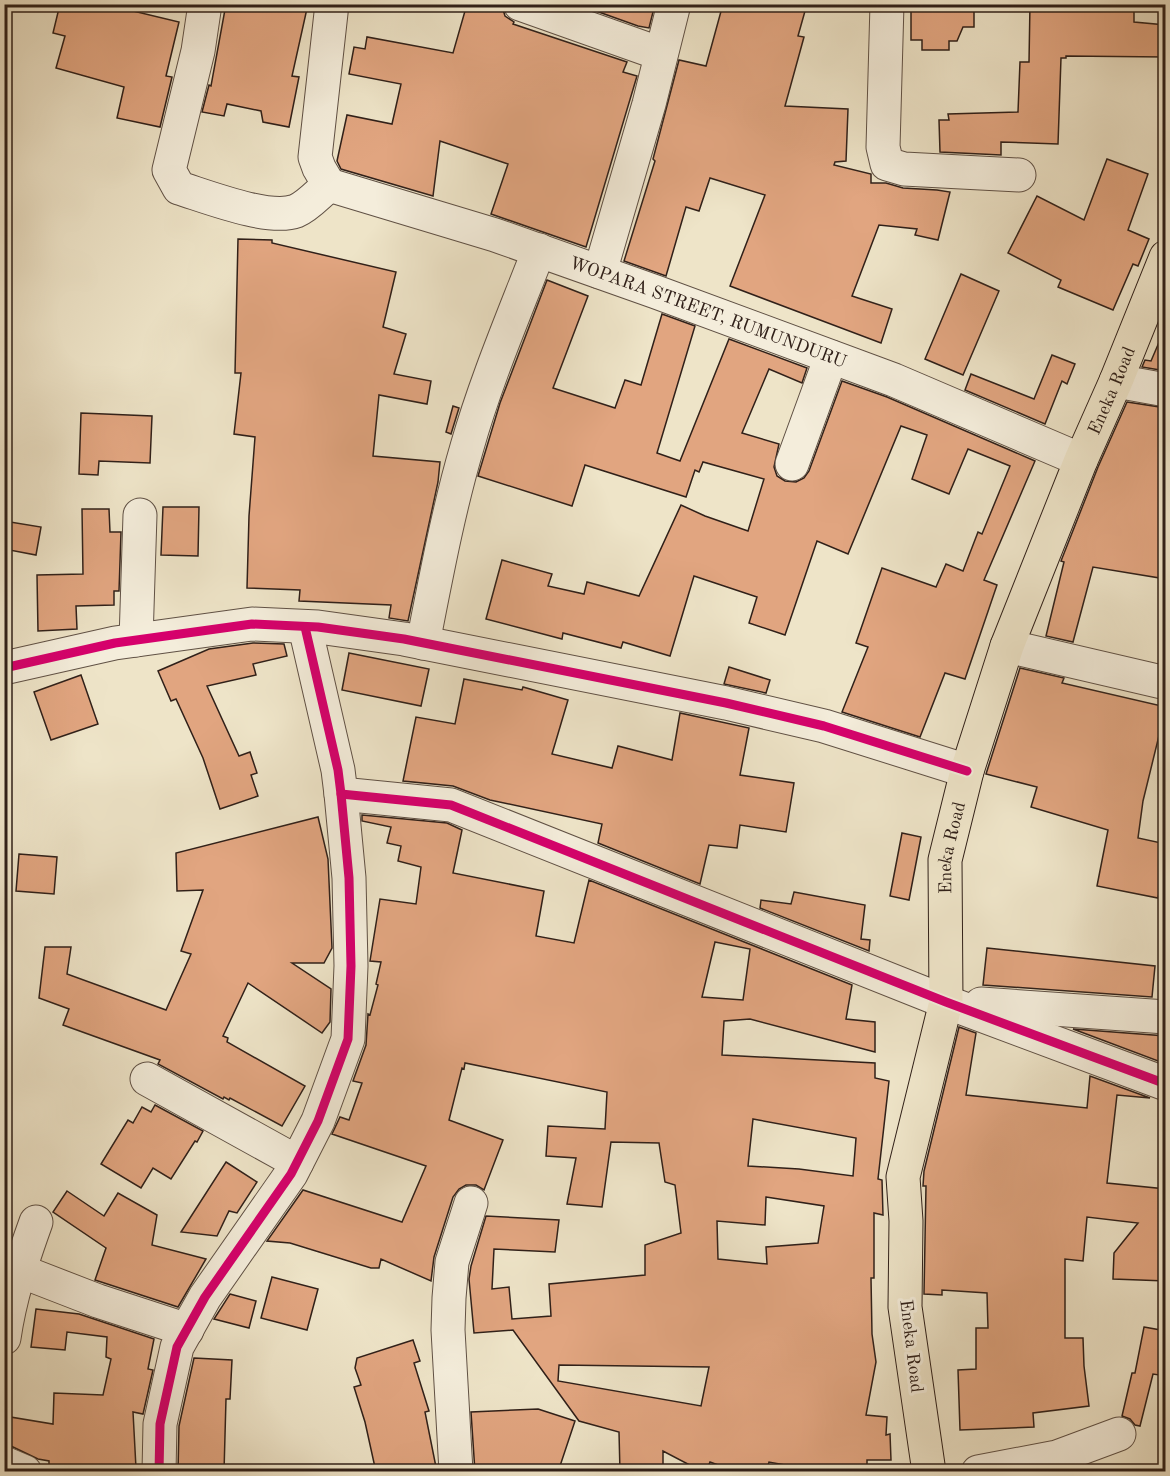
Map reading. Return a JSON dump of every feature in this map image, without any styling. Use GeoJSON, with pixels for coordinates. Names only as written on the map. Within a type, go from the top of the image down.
{"type":"FeatureCollection","features":[{"type":"Feature","properties":{"kind":"main road","name":"Eneka Road"},"geometry":{"type":"LineString","coordinates":[[929,1472],[905,1306],[906,1221],[903,1177],[946,1002],[945,860],[967,771],[1007,646],[1081,460],[1158,291],[1166,257]]}},
{"type":"Feature","properties":{"kind":"street"},"geometry":{"type":"LineString","coordinates":[[205,4],[198,51],[170,170],[179,188],[258,211],[285,214],[299,210],[329,184],[315,157],[332,4]]}},
{"type":"Feature","properties":{"kind":"street"},"geometry":{"type":"LineString","coordinates":[[520,4],[661,54]]}},
{"type":"Feature","properties":{"kind":"street"},"geometry":{"type":"LineString","coordinates":[[600,272],[649,104],[674,4]]}},
{"type":"Feature","properties":{"kind":"street"},"geometry":{"type":"LineString","coordinates":[[887,4],[883,147],[887,164],[904,169],[1019,175]]}},
{"type":"Feature","properties":{"kind":"street","name":"WOPARA STREET, RUMUNDURU"},"geometry":{"type":"LineString","coordinates":[[329,184],[495,235],[600,272],[894,380],[1081,460]]}},
{"type":"Feature","properties":{"kind":"street"},"geometry":{"type":"LineString","coordinates":[[423,643],[445,528],[467,445],[538,250]]}},
{"type":"Feature","properties":{"kind":"street"},"geometry":{"type":"LineString","coordinates":[[792,464],[831,357]]}},
{"type":"Feature","properties":{"kind":"street"},"geometry":{"type":"LineString","coordinates":[[1116,381],[1166,390]]}},
{"type":"Feature","properties":{"kind":"street"},"geometry":{"type":"LineString","coordinates":[[136,640],[140,515]]}},
{"type":"Feature","properties":{"kind":"street"},"geometry":{"type":"LineString","coordinates":[[4,668],[115,643],[252,624],[305,627],[423,643],[759,711],[824,726],[967,771]]}},
{"type":"Feature","properties":{"kind":"street"},"geometry":{"type":"LineString","coordinates":[[159,1472],[160,1424],[177,1347],[206,1297],[291,1174],[318,1121],[348,1039],[351,966],[349,878],[341,794],[338,770],[305,627]]}},
{"type":"Feature","properties":{"kind":"street"},"geometry":{"type":"LineString","coordinates":[[1007,646],[1166,683]]}},
{"type":"Feature","properties":{"kind":"street"},"geometry":{"type":"LineString","coordinates":[[341,794],[451,806],[946,1002],[1166,1084]]}},
{"type":"Feature","properties":{"kind":"street"},"geometry":{"type":"LineString","coordinates":[[946,1002],[1129,997],[1166,1000]]}},
{"type":"Feature","properties":{"kind":"street"},"geometry":{"type":"LineString","coordinates":[[946,1002],[1166,1017]]}},
{"type":"Feature","properties":{"kind":"street"},"geometry":{"type":"LineString","coordinates":[[147,1079],[297,1162]]}},
{"type":"Feature","properties":{"kind":"street"},"geometry":{"type":"LineString","coordinates":[[456,1472],[448,1330],[449,1298],[452,1262],[471,1203]]}},
{"type":"Feature","properties":{"kind":"street"},"geometry":{"type":"LineString","coordinates":[[4,1338],[18,1270],[36,1222]]}},
{"type":"Feature","properties":{"kind":"street"},"geometry":{"type":"LineString","coordinates":[[18,1270],[98,1301],[187,1330]]}},
{"type":"Feature","properties":{"kind":"street"},"geometry":{"type":"LineString","coordinates":[[978,1472],[1057,1457],[1119,1434]]}},
{"type":"Feature","properties":{"kind":"street"},"geometry":{"type":"LineString","coordinates":[[4,1463],[25,1472]]}},
{"type":"Feature","properties":{"kind":"building"},"geometry":{"type":"Polygon","coordinates":[[[60,4],[104,4],[179,22],[166,76],[172,77],[160,127],[117,118],[124,87],[56,68],[65,36],[53,33],[60,4]]]}},
{"type":"Feature","properties":{"kind":"building"},"geometry":{"type":"Polygon","coordinates":[[[226,4],[308,4],[292,76],[299,77],[289,127],[263,122],[261,111],[227,104],[224,116],[202,112],[209,85],[211,86],[226,4]]]}},
{"type":"Feature","properties":{"kind":"building"},"geometry":{"type":"Polygon","coordinates":[[[467,4],[479,4],[495,9],[496,4],[502,6],[505,16],[514,22],[513,24],[627,62],[623,72],[637,76],[586,247],[491,214],[508,164],[440,141],[433,196],[341,169],[337,161],[347,115],[392,124],[401,84],[349,74],[354,47],[365,49],[367,37],[453,53],[467,4]]]}},
{"type":"Feature","properties":{"kind":"building"},"geometry":{"type":"Polygon","coordinates":[[[583,4],[655,4],[649,28],[582,6],[583,4]]]}},
{"type":"Feature","properties":{"kind":"building"},"geometry":{"type":"Polygon","coordinates":[[[723,4],[807,4],[798,36],[804,37],[785,106],[848,109],[846,161],[835,162],[834,165],[871,174],[871,183],[950,192],[938,240],[915,235],[917,229],[879,225],[852,296],[892,309],[881,343],[730,286],[765,195],[710,178],[699,211],[686,207],[666,276],[624,261],[655,161],[653,159],[679,60],[706,66],[723,4]]]}},
{"type":"Feature","properties":{"kind":"building"},"geometry":{"type":"Polygon","coordinates":[[[911,4],[974,4],[974,27],[963,27],[957,41],[949,41],[949,50],[922,50],[922,40],[911,40],[911,4]]]}},
{"type":"Feature","properties":{"kind":"building"},"geometry":{"type":"Polygon","coordinates":[[[1030,4],[1125,4],[1125,6],[1134,7],[1134,22],[1166,25],[1166,57],[1066,56],[1066,58],[1061,58],[1058,144],[1001,142],[1001,155],[940,152],[939,120],[949,120],[948,114],[1018,112],[1020,62],[1029,62],[1030,4]]]}},
{"type":"Feature","properties":{"kind":"building"},"geometry":{"type":"Polygon","coordinates":[[[1107,159],[1148,174],[1128,230],[1149,239],[1138,266],[1133,264],[1113,310],[1058,287],[1061,280],[1008,253],[1037,196],[1084,220],[1107,159]]]}},
{"type":"Feature","properties":{"kind":"building"},"geometry":{"type":"Polygon","coordinates":[[[238,239],[272,240],[272,243],[396,272],[383,327],[406,334],[394,374],[431,381],[427,404],[379,395],[373,456],[440,462],[438,482],[408,621],[389,618],[391,605],[299,601],[300,590],[247,588],[249,516],[255,437],[234,434],[241,373],[235,373],[238,239]]]}},
{"type":"Feature","properties":{"kind":"building"},"geometry":{"type":"Polygon","coordinates":[[[961,274],[999,291],[963,375],[925,359],[961,274]]]}},
{"type":"Feature","properties":{"kind":"building"},"geometry":{"type":"Polygon","coordinates":[[[547,280],[588,296],[553,388],[615,408],[625,380],[641,385],[662,314],[695,326],[657,453],[680,461],[729,339],[807,368],[802,383],[769,369],[742,433],[779,444],[774,467],[777,476],[785,481],[796,482],[804,478],[809,471],[842,381],[887,397],[1035,461],[984,580],[997,585],[965,679],[945,673],[920,737],[842,712],[868,647],[856,643],[882,568],[936,587],[946,564],[963,571],[978,532],[982,534],[1010,466],[968,449],[949,494],[912,479],[927,435],[901,426],[848,554],[817,541],[785,635],[749,623],[757,597],[694,576],[670,656],[623,642],[621,648],[563,633],[562,639],[486,619],[502,560],[552,574],[548,586],[584,594],[587,582],[639,596],[681,505],[748,531],[764,479],[703,462],[699,472],[695,470],[686,497],[585,465],[572,506],[478,476],[500,403],[547,280]]]}},
{"type":"Feature","properties":{"kind":"building"},"geometry":{"type":"Polygon","coordinates":[[[1166,326],[1166,371],[1142,367],[1145,360],[1151,361],[1166,326]]]}},
{"type":"Feature","properties":{"kind":"building"},"geometry":{"type":"Polygon","coordinates":[[[1052,355],[1075,364],[1067,384],[1062,381],[1045,424],[965,390],[971,374],[1034,399],[1052,355]]]}},
{"type":"Feature","properties":{"kind":"building"},"geometry":{"type":"Polygon","coordinates":[[[1127,402],[1166,408],[1166,579],[1093,567],[1073,642],[1046,636],[1064,562],[1061,561],[1098,467],[1127,402]]]}},
{"type":"Feature","properties":{"kind":"building"},"geometry":{"type":"Polygon","coordinates":[[[453,406],[459,408],[451,434],[446,432],[453,406]]]}},
{"type":"Feature","properties":{"kind":"building"},"geometry":{"type":"Polygon","coordinates":[[[81,413],[152,416],[150,463],[99,461],[98,475],[79,474],[81,413]]]}},
{"type":"Feature","properties":{"kind":"building"},"geometry":{"type":"Polygon","coordinates":[[[163,507],[199,507],[198,556],[161,555],[163,507]]]}},
{"type":"Feature","properties":{"kind":"building"},"geometry":{"type":"Polygon","coordinates":[[[82,509],[109,509],[110,532],[121,532],[119,591],[114,591],[114,605],[76,606],[77,629],[38,631],[37,575],[83,574],[82,509]]]}},
{"type":"Feature","properties":{"kind":"building"},"geometry":{"type":"Polygon","coordinates":[[[4,521],[41,527],[36,555],[4,549],[4,521]]]}},
{"type":"Feature","properties":{"kind":"building"},"geometry":{"type":"Polygon","coordinates":[[[253,643],[284,644],[287,656],[253,664],[256,675],[207,686],[239,756],[250,752],[257,773],[251,775],[258,796],[220,809],[203,758],[176,699],[171,701],[158,671],[209,649],[253,643]]]}},
{"type":"Feature","properties":{"kind":"building"},"geometry":{"type":"Polygon","coordinates":[[[349,653],[429,669],[421,706],[342,690],[349,653]]]}},
{"type":"Feature","properties":{"kind":"building"},"geometry":{"type":"Polygon","coordinates":[[[729,667],[770,680],[766,693],[724,684],[729,667]]]}},
{"type":"Feature","properties":{"kind":"building"},"geometry":{"type":"Polygon","coordinates":[[[1020,668],[1064,678],[1062,683],[1166,707],[1143,801],[1138,838],[1166,844],[1166,861],[1158,898],[1097,886],[1108,830],[1031,807],[1037,787],[986,774],[1020,668]]]}},
{"type":"Feature","properties":{"kind":"building"},"geometry":{"type":"Polygon","coordinates":[[[81,675],[98,724],[51,740],[34,692],[81,675]]]}},
{"type":"Feature","properties":{"kind":"building"},"geometry":{"type":"Polygon","coordinates":[[[464,679],[522,690],[523,687],[568,700],[552,754],[612,768],[618,746],[672,760],[680,713],[749,728],[740,775],[794,783],[786,832],[740,825],[737,848],[709,845],[700,884],[598,843],[602,824],[490,800],[453,786],[403,781],[416,717],[455,724],[464,679]]]}},
{"type":"Feature","properties":{"kind":"building"},"geometry":{"type":"Polygon","coordinates":[[[362,815],[447,823],[462,830],[453,873],[544,891],[536,936],[574,943],[589,880],[852,985],[846,1019],[875,1022],[875,1052],[750,1019],[724,1021],[722,1055],[875,1063],[875,1078],[889,1081],[878,1179],[882,1180],[883,1215],[874,1213],[874,1278],[871,1278],[872,1334],[876,1362],[866,1415],[887,1417],[886,1435],[890,1434],[891,1460],[867,1460],[867,1468],[839,1468],[840,1472],[824,1472],[769,1462],[767,1469],[740,1465],[737,1472],[710,1462],[706,1472],[703,1472],[663,1451],[663,1472],[620,1472],[619,1432],[579,1421],[513,1330],[474,1333],[469,1279],[486,1216],[559,1220],[555,1252],[494,1249],[492,1289],[509,1287],[512,1319],[551,1316],[549,1284],[645,1275],[645,1245],[681,1233],[675,1185],[665,1182],[659,1143],[611,1142],[602,1207],[567,1204],[576,1158],[546,1156],[548,1126],[605,1129],[607,1092],[465,1063],[449,1120],[503,1140],[484,1190],[476,1185],[466,1185],[459,1189],[453,1197],[434,1257],[431,1281],[381,1259],[379,1268],[371,1268],[290,1243],[267,1241],[303,1190],[402,1222],[426,1166],[332,1134],[340,1117],[349,1120],[362,1083],[353,1081],[366,1045],[368,1014],[370,1015],[378,985],[376,984],[381,962],[370,961],[380,899],[416,904],[421,867],[398,861],[401,846],[387,843],[391,827],[362,821],[362,815]],[[715,942],[702,997],[743,1000],[750,949],[715,942]],[[753,1119],[748,1166],[799,1169],[853,1176],[856,1138],[753,1119]],[[766,1197],[765,1225],[717,1221],[718,1259],[767,1264],[766,1247],[818,1243],[824,1206],[766,1197]],[[559,1365],[558,1381],[701,1406],[709,1367],[559,1365]]]}},
{"type":"Feature","properties":{"kind":"building"},"geometry":{"type":"Polygon","coordinates":[[[318,817],[328,859],[332,948],[324,963],[292,963],[331,989],[330,1022],[322,1033],[248,983],[223,1036],[228,1038],[227,1042],[305,1086],[282,1126],[230,1098],[229,1100],[224,1097],[223,1099],[158,1064],[160,1060],[63,1025],[69,1009],[39,998],[45,947],[71,947],[67,974],[166,1010],[191,954],[181,951],[203,890],[177,891],[176,853],[318,817]]]}},
{"type":"Feature","properties":{"kind":"building"},"geometry":{"type":"Polygon","coordinates":[[[902,833],[921,837],[909,900],[890,896],[902,833]]]}},
{"type":"Feature","properties":{"kind":"building"},"geometry":{"type":"Polygon","coordinates":[[[19,854],[57,857],[54,894],[16,891],[19,854]]]}},
{"type":"Feature","properties":{"kind":"building"},"geometry":{"type":"Polygon","coordinates":[[[794,892],[865,905],[861,939],[870,940],[869,951],[760,908],[761,900],[791,904],[794,892]]]}},
{"type":"Feature","properties":{"kind":"building"},"geometry":{"type":"Polygon","coordinates":[[[987,948],[1155,966],[1152,997],[983,985],[987,948]]]}},
{"type":"Feature","properties":{"kind":"building"},"geometry":{"type":"Polygon","coordinates":[[[959,1027],[976,1033],[966,1095],[1087,1108],[1090,1076],[1150,1098],[1117,1095],[1107,1183],[1166,1189],[1166,1281],[1113,1279],[1114,1253],[1138,1223],[1087,1217],[1083,1261],[1065,1259],[1065,1338],[1083,1338],[1089,1406],[1033,1413],[1034,1427],[960,1430],[958,1370],[976,1369],[976,1328],[988,1328],[987,1293],[942,1290],[942,1295],[924,1294],[926,1186],[923,1186],[924,1171],[959,1027]]]}},
{"type":"Feature","properties":{"kind":"building"},"geometry":{"type":"Polygon","coordinates":[[[1073,1029],[1166,1036],[1166,1064],[1073,1029]]]}},
{"type":"Feature","properties":{"kind":"building"},"geometry":{"type":"Polygon","coordinates":[[[155,1105],[203,1131],[171,1179],[153,1168],[141,1188],[101,1164],[128,1120],[133,1123],[142,1107],[151,1112],[155,1105]]]}},
{"type":"Feature","properties":{"kind":"building"},"geometry":{"type":"Polygon","coordinates":[[[226,1162],[257,1182],[237,1213],[229,1211],[217,1236],[181,1232],[226,1162]]]}},
{"type":"Feature","properties":{"kind":"building"},"geometry":{"type":"Polygon","coordinates":[[[67,1191],[104,1216],[118,1193],[157,1215],[152,1245],[206,1259],[178,1307],[95,1280],[106,1248],[53,1212],[67,1191]]]}},
{"type":"Feature","properties":{"kind":"building"},"geometry":{"type":"Polygon","coordinates":[[[272,1277],[318,1289],[307,1330],[261,1318],[272,1277]]]}},
{"type":"Feature","properties":{"kind":"building"},"geometry":{"type":"Polygon","coordinates":[[[230,1294],[256,1301],[249,1328],[214,1319],[230,1294]]]}},
{"type":"Feature","properties":{"kind":"building"},"geometry":{"type":"Polygon","coordinates":[[[36,1309],[79,1314],[154,1339],[148,1369],[153,1370],[143,1414],[133,1412],[136,1468],[49,1472],[49,1461],[38,1459],[4,1445],[4,1416],[53,1424],[54,1393],[103,1395],[111,1359],[106,1357],[107,1337],[67,1332],[65,1350],[31,1347],[36,1309]]]}},
{"type":"Feature","properties":{"kind":"building"},"geometry":{"type":"Polygon","coordinates":[[[1144,1327],[1166,1331],[1166,1376],[1153,1374],[1140,1426],[1122,1416],[1132,1373],[1135,1373],[1144,1327]]]}},
{"type":"Feature","properties":{"kind":"building"},"geometry":{"type":"Polygon","coordinates":[[[413,1340],[420,1361],[414,1363],[429,1411],[425,1412],[437,1472],[376,1472],[365,1422],[354,1387],[361,1385],[355,1368],[357,1358],[413,1340]]]}},
{"type":"Feature","properties":{"kind":"building"},"geometry":{"type":"Polygon","coordinates":[[[194,1358],[232,1360],[230,1399],[226,1399],[224,1472],[178,1472],[179,1426],[194,1358]]]}},
{"type":"Feature","properties":{"kind":"building"},"geometry":{"type":"Polygon","coordinates":[[[538,1409],[575,1421],[558,1472],[475,1472],[471,1412],[538,1409]]]}},
{"type":"Feature","properties":{"kind":"cycle path"},"geometry":{"type":"LineString","coordinates":[[4,668],[115,643],[252,624],[318,627],[404,639],[726,703],[824,726],[967,771]]}},
{"type":"Feature","properties":{"kind":"cycle path"},"geometry":{"type":"LineString","coordinates":[[159,1472],[160,1424],[177,1347],[205,1297],[291,1174],[318,1121],[348,1039],[351,966],[349,878],[341,794],[338,770],[305,627]]}},
{"type":"Feature","properties":{"kind":"cycle path"},"geometry":{"type":"LineString","coordinates":[[341,794],[451,805],[946,1002],[1166,1084]]}}]}
